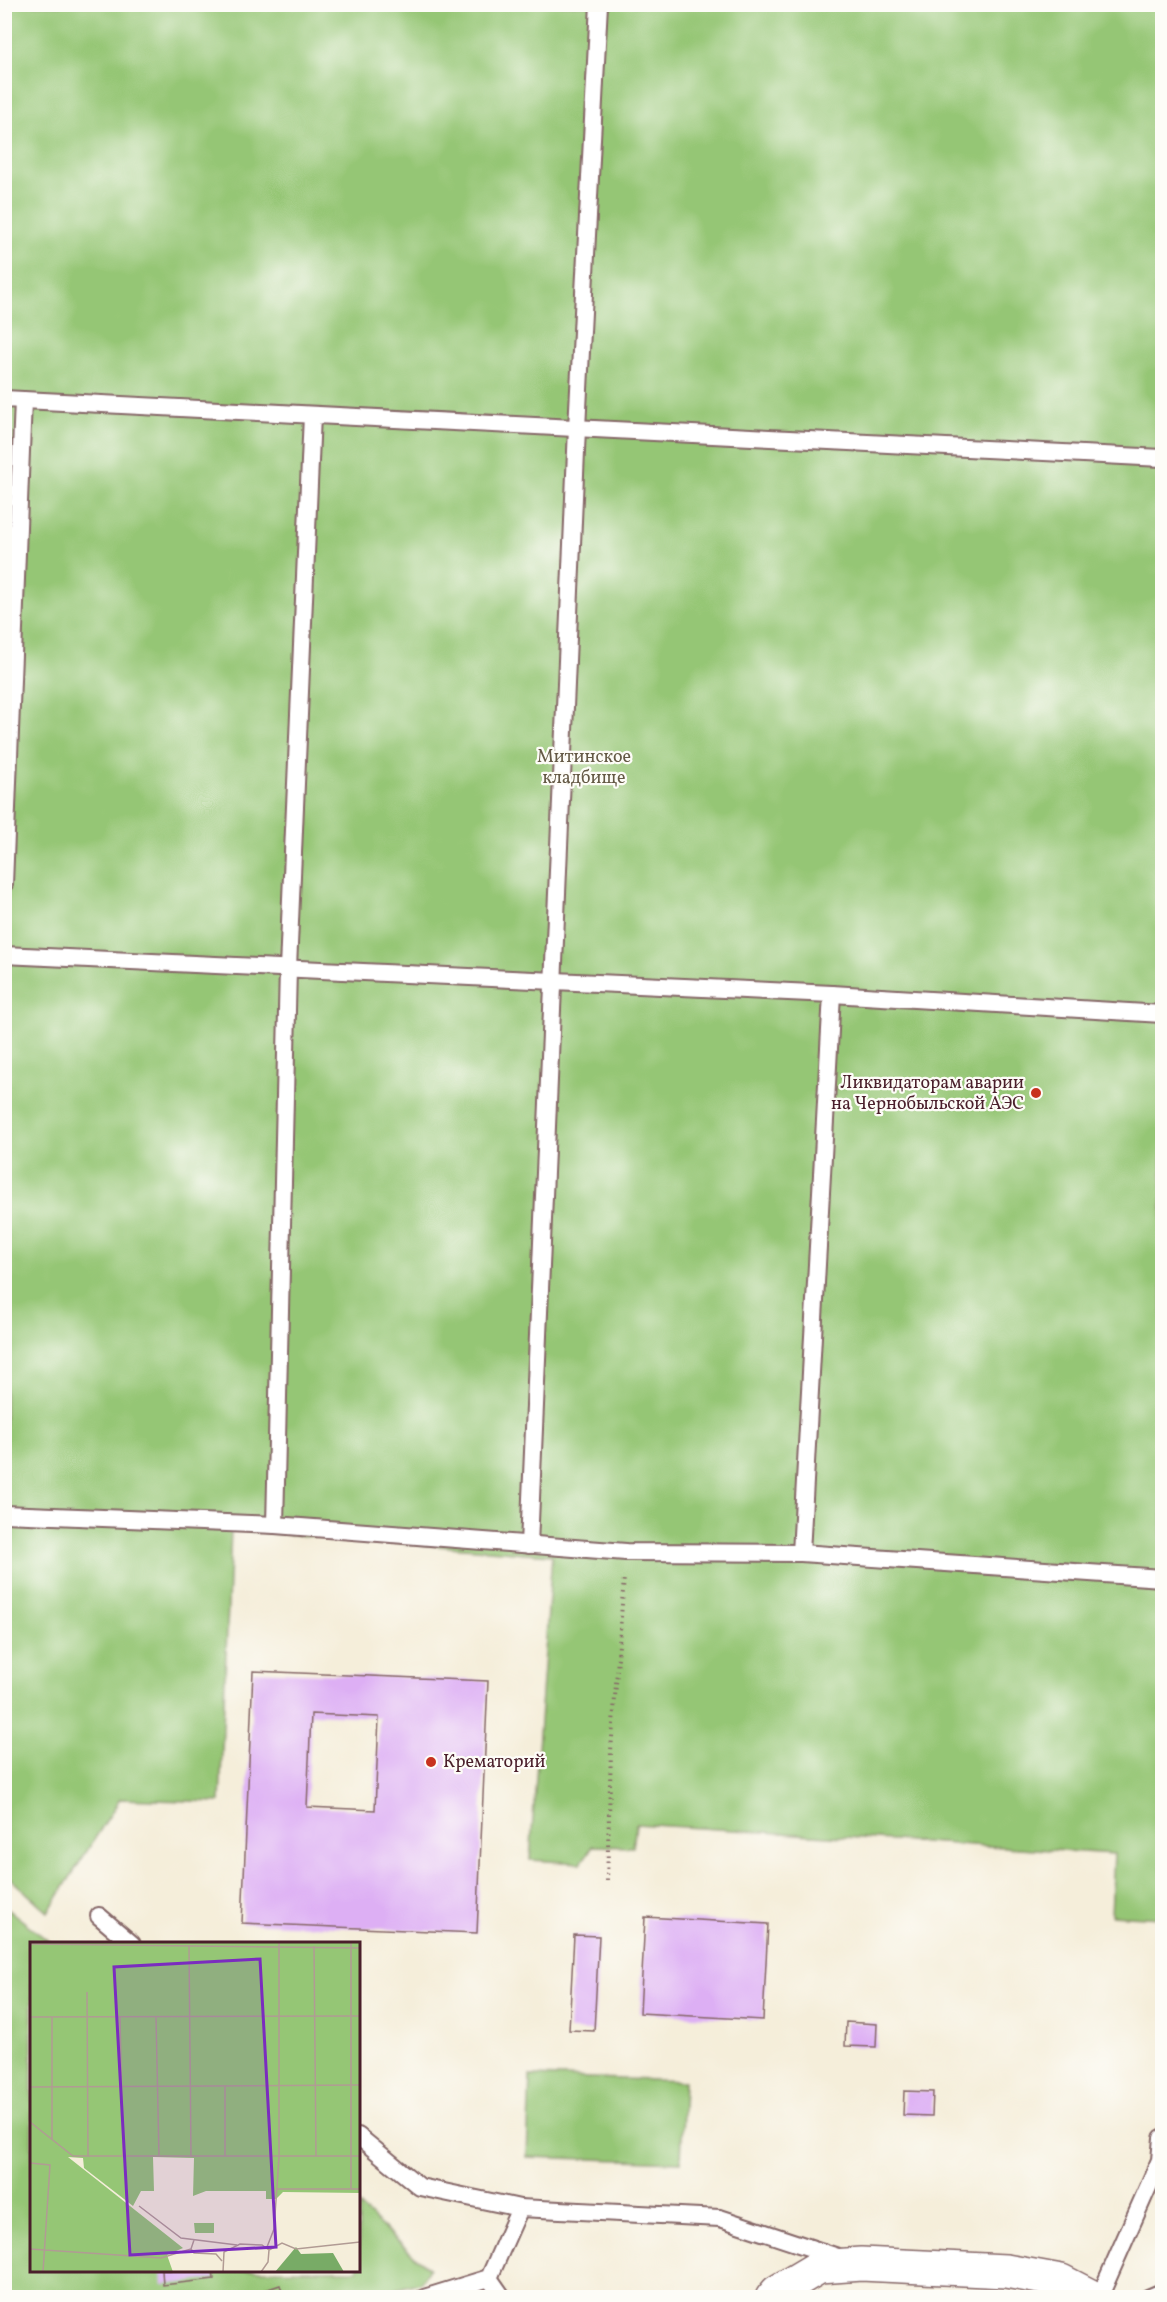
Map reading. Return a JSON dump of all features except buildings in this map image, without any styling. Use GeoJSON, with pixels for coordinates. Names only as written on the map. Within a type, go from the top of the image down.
{"type":"FeatureCollection","features":[{"type":"Feature","properties":{"kind":"street"},"geometry":{"type":"LineString","coordinates":[[772,2298],[777,2292],[819,2267],[861,2265],[1006,2271],[1061,2281],[1096,2298]]}},
{"type":"Feature","properties":{"kind":"lane"},"geometry":{"type":"LineString","coordinates":[[529,1545],[577,428],[599,4]]}},
{"type":"Feature","properties":{"kind":"lane"},"geometry":{"type":"LineString","coordinates":[[4,399],[1162,458]]}},
{"type":"Feature","properties":{"kind":"lane"},"geometry":{"type":"LineString","coordinates":[[4,884],[23,400]]}},
{"type":"Feature","properties":{"kind":"lane"},"geometry":{"type":"LineString","coordinates":[[275,1525],[288,968],[312,415]]}},
{"type":"Feature","properties":{"kind":"lane"},"geometry":{"type":"LineString","coordinates":[[4,955],[832,994],[1162,1014]]}},
{"type":"Feature","properties":{"kind":"lane"},"geometry":{"type":"LineString","coordinates":[[801,1553],[832,994]]}},
{"type":"Feature","properties":{"kind":"lane"},"geometry":{"type":"LineString","coordinates":[[4,1514],[275,1525],[626,1552],[801,1553],[1162,1578]]}},
{"type":"Feature","properties":{"kind":"lane"},"geometry":{"type":"LineString","coordinates":[[99,1916],[130,1942]]}},
{"type":"Feature","properties":{"kind":"lane"},"geometry":{"type":"LineString","coordinates":[[360,2138],[420,2187],[520,2208],[720,2218],[861,2265]]}},
{"type":"Feature","properties":{"kind":"lane"},"geometry":{"type":"LineString","coordinates":[[1096,2298],[1160,2160],[1162,2138]]}},
{"type":"Feature","properties":{"kind":"lane"},"geometry":{"type":"LineString","coordinates":[[424,2298],[489,2278],[520,2208]]}},
{"type":"Feature","properties":{"kind":"lane"},"geometry":{"type":"LineString","coordinates":[[489,2278],[504,2298]]}},
{"type":"Feature","properties":{"kind":"lane"},"geometry":{"type":"LineString","coordinates":[[1148,2298],[1162,2292]]}},
{"type":"Feature","properties":{"kind":"path"},"geometry":{"type":"LineString","coordinates":[[607,1881],[610,1751],[626,1552]]}},
{"type":"Feature","properties":{"kind":"green space","name":"Митинское кладбище"},"geometry":{"type":"Polygon","coordinates":[[[5,5],[1162,5],[1162,1918],[1111,1915],[1114,1854],[636,1824],[633,1847],[593,1846],[581,1863],[530,1860],[552,1555],[231,1530],[220,1802],[120,1799],[48,1912],[5,1874],[5,5]]]}},
{"type":"Feature","properties":{"kind":"green space"},"geometry":{"type":"Polygon","coordinates":[[[4,1906],[50,1942],[30,1942],[30,2272],[360,2272],[360,2207],[429,2269],[421,2282],[365,2298],[5,2297],[4,1906]]]}},
{"type":"Feature","properties":{"kind":"green space"},"geometry":{"type":"Polygon","coordinates":[[[530,2076],[684,2081],[681,2162],[527,2157],[530,2076]]]}},
{"type":"Feature","properties":{"kind":"place","name":"Ликвидаторам аварии на Чернобыльской АЭС"},"geometry":{"type":"Point","coordinates":[1036,1093]}},
{"type":"Feature","properties":{"kind":"place","name":"Крематорий"},"geometry":{"type":"Point","coordinates":[431,1762]}}]}
